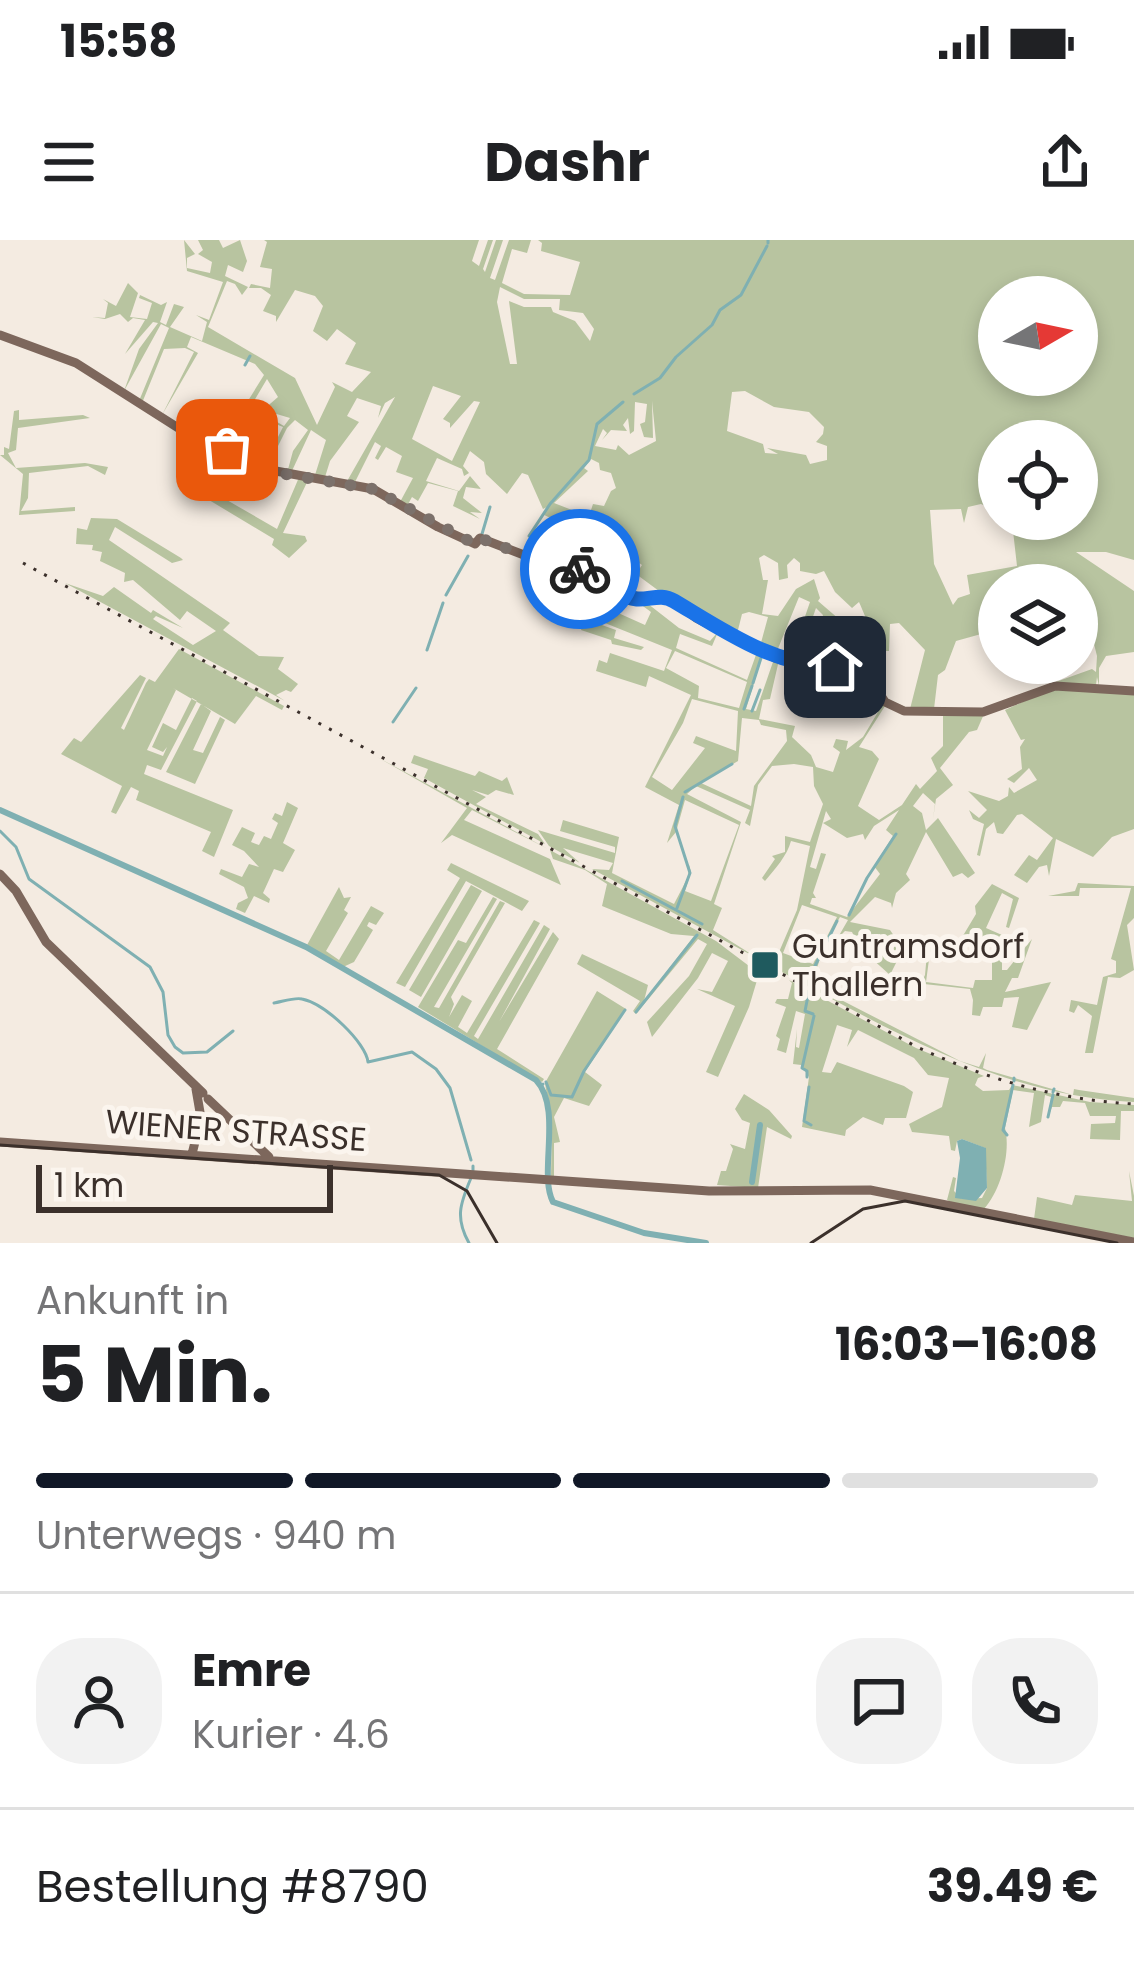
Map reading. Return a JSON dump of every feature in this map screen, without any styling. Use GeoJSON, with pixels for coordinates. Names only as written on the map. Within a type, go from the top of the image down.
{"type":"FeatureCollection","features":[{"type":"Feature","properties":{"kind":"main road"},"geometry":{"type":"LineString","coordinates":[[0,335],[82,365],[183,431],[273,472],[370,488],[436,526],[583,570],[629,596],[669,598],[761,652],[799,664],[857,671],[886,703],[900,710],[990,711],[1055,686],[1134,691]]}},
{"type":"Feature","properties":{"kind":"main road"},"geometry":{"type":"LineString","coordinates":[[0,874],[16,891],[46,942],[203,1099],[274,1160]]}},
{"type":"Feature","properties":{"kind":"main road"},"geometry":{"type":"LineString","coordinates":[[193,1154],[203,1099]]}},
{"type":"Feature","properties":{"kind":"main road","name":"WIENER STRASSE"},"geometry":{"type":"LineString","coordinates":[[0,1142],[726,1190],[870,1190],[1134,1242]]}},
{"type":"Feature","properties":{"kind":"main road"},"geometry":{"type":"LineString","coordinates":[[253,1146],[260,1159]]}},
{"type":"Feature","properties":{"kind":"green space"},"geometry":{"type":"Polygon","coordinates":[[[184,240],[195,254],[187,258],[187,268],[210,273],[212,262],[198,254],[203,250],[198,240],[219,240],[223,248],[240,240],[247,261],[243,272],[228,265],[225,276],[248,287],[242,295],[227,281],[208,327],[295,378],[317,425],[335,387],[332,382],[352,392],[371,372],[345,364],[356,343],[337,329],[327,341],[313,331],[323,306],[315,296],[295,290],[276,322],[276,316],[263,311],[271,295],[261,288],[249,288],[251,284],[270,288],[272,269],[260,267],[264,240],[479,240],[472,261],[479,266],[488,240],[493,240],[485,272],[496,240],[503,240],[490,278],[495,280],[509,240],[531,240],[527,253],[512,249],[502,283],[524,294],[570,295],[580,262],[541,251],[538,240],[1134,240],[1134,560],[1106,552],[1076,552],[1094,564],[1017,564],[1014,540],[1098,540],[1098,420],[978,420],[978,505],[968,507],[964,523],[961,509],[930,510],[934,564],[953,605],[970,594],[967,575],[978,573],[978,635],[956,641],[945,670],[938,675],[934,709],[984,714],[977,730],[969,732],[940,768],[953,785],[936,799],[933,819],[935,804],[923,793],[913,806],[922,813],[926,830],[938,818],[975,873],[968,878],[962,873],[953,877],[926,832],[906,874],[910,880],[896,893],[892,908],[891,903],[875,897],[850,922],[890,930],[903,949],[890,975],[860,948],[852,932],[845,931],[837,939],[848,920],[840,917],[822,950],[831,957],[821,955],[812,985],[958,1060],[863,1016],[778,970],[774,962],[753,956],[592,869],[609,870],[613,863],[563,848],[580,863],[549,846],[538,830],[615,853],[615,847],[560,831],[563,820],[619,837],[612,873],[674,904],[689,865],[691,872],[685,891],[711,901],[739,825],[685,800],[676,832],[667,843],[679,805],[645,787],[691,695],[649,676],[646,687],[596,671],[599,660],[607,663],[610,653],[664,671],[672,650],[600,621],[616,630],[614,638],[644,647],[612,644],[581,630],[584,618],[595,621],[610,610],[598,583],[559,561],[532,538],[598,568],[627,592],[655,595],[659,591],[636,574],[642,565],[624,552],[625,547],[619,544],[611,556],[586,534],[544,515],[549,506],[543,509],[528,475],[522,473],[507,494],[470,451],[463,466],[469,473],[464,476],[462,469],[437,458],[426,481],[459,491],[470,476],[481,489],[466,487],[463,498],[482,513],[470,512],[480,519],[453,506],[458,491],[428,483],[418,501],[412,497],[407,506],[400,502],[413,478],[396,472],[402,456],[386,447],[375,458],[381,446],[375,442],[354,484],[346,483],[395,397],[385,403],[378,418],[381,406],[357,398],[347,416],[359,422],[330,461],[325,477],[315,475],[326,440],[311,430],[287,473],[293,451],[308,430],[295,420],[267,468],[263,467],[283,427],[271,422],[249,459],[245,457],[270,418],[284,426],[290,418],[263,410],[278,397],[267,379],[251,406],[256,409],[232,451],[229,449],[251,408],[246,404],[264,375],[255,364],[191,337],[187,347],[198,353],[162,415],[194,352],[164,349],[142,403],[139,401],[169,328],[161,324],[124,391],[139,349],[158,323],[153,322],[125,354],[145,320],[128,322],[120,314],[105,319],[92,317],[105,318],[108,303],[103,299],[116,306],[128,283],[138,293],[130,317],[147,319],[152,303],[140,295],[161,305],[167,302],[160,322],[166,325],[174,304],[184,307],[170,327],[202,341],[207,322],[196,315],[209,320],[223,282],[187,271],[184,240]],[[500,287],[497,302],[510,364],[517,364],[509,301],[524,307],[551,307],[575,321],[590,341],[594,329],[583,313],[559,310],[560,299],[524,299],[500,287]],[[433,386],[412,439],[452,461],[480,402],[474,401],[450,428],[443,419],[461,396],[433,386]],[[745,391],[732,392],[727,431],[763,444],[765,453],[778,454],[767,448],[806,455],[810,464],[827,460],[827,446],[816,442],[824,427],[809,412],[774,407],[745,391]],[[652,401],[653,438],[644,437],[640,424],[645,422],[647,404],[635,402],[634,431],[630,434],[628,418],[623,425],[627,431],[611,430],[602,440],[607,433],[603,429],[595,446],[616,450],[618,445],[629,455],[656,441],[652,401]],[[591,459],[584,468],[588,471],[554,503],[572,510],[575,517],[570,524],[582,527],[587,522],[582,514],[590,513],[593,504],[604,506],[616,488],[611,473],[600,470],[599,463],[591,459]],[[764,555],[759,558],[763,580],[768,580],[762,614],[778,616],[796,589],[814,579],[818,601],[847,626],[842,663],[871,678],[872,638],[859,602],[852,608],[835,592],[824,571],[800,571],[794,558],[787,565],[788,578],[779,580],[778,563],[764,555]],[[621,593],[616,612],[645,625],[651,612],[632,598],[643,600],[679,628],[710,641],[718,632],[712,646],[680,634],[676,648],[747,680],[757,652],[763,654],[746,709],[756,711],[774,659],[779,660],[770,699],[763,700],[759,719],[795,726],[792,737],[816,767],[833,772],[840,752],[833,747],[836,739],[848,741],[846,750],[863,737],[881,707],[851,698],[859,674],[820,665],[832,623],[828,623],[815,665],[808,664],[823,615],[816,608],[797,662],[790,660],[810,602],[799,597],[775,656],[759,650],[768,617],[742,614],[736,638],[675,599],[621,593]],[[899,623],[890,624],[889,651],[881,651],[883,697],[910,709],[925,650],[899,623]],[[675,651],[666,668],[699,686],[698,698],[739,708],[747,682],[675,651]],[[692,699],[652,777],[672,790],[705,748],[693,743],[696,736],[736,751],[738,711],[692,699]],[[885,706],[859,747],[879,759],[858,806],[879,820],[902,805],[916,784],[920,789],[937,771],[931,758],[943,746],[943,715],[885,706]],[[742,718],[738,761],[701,783],[751,806],[754,786],[787,741],[786,730],[742,718]],[[772,766],[758,785],[750,826],[745,823],[750,810],[696,786],[687,794],[741,822],[714,904],[722,908],[713,930],[751,954],[776,959],[797,910],[810,846],[791,841],[777,867],[765,881],[762,878],[775,859],[772,856],[785,852],[785,836],[810,842],[823,804],[814,786],[813,767],[772,766]],[[899,810],[874,826],[865,840],[863,834],[847,838],[823,823],[831,819],[826,811],[810,867],[816,869],[821,853],[826,854],[813,893],[816,898],[810,904],[847,917],[880,874],[874,866],[893,836],[886,830],[899,810]],[[802,905],[783,953],[813,964],[837,917],[802,905]]]}},
{"type":"Feature","properties":{"kind":"green space"},"geometry":{"type":"Polygon","coordinates":[[[19,410],[19,420],[90,418],[18,428],[16,450],[8,453],[16,468],[85,463],[108,467],[105,475],[88,466],[29,473],[28,498],[21,511],[75,507],[75,511],[19,515],[23,474],[0,455],[4,447],[9,449],[14,411],[19,410]]]}},
{"type":"Feature","properties":{"kind":"green space"},"geometry":{"type":"Polygon","coordinates":[[[300,475],[310,476],[283,533],[305,536],[307,541],[289,558],[272,545],[274,539],[209,500],[213,492],[277,529],[300,475]]]}},
{"type":"Feature","properties":{"kind":"green space"},"geometry":{"type":"Polygon","coordinates":[[[91,518],[117,519],[181,558],[172,563],[115,527],[109,540],[230,623],[223,630],[259,656],[284,657],[278,669],[298,684],[291,692],[276,695],[285,701],[65,583],[103,596],[114,587],[183,628],[156,616],[153,619],[193,645],[216,631],[187,611],[180,620],[133,580],[124,582],[125,573],[100,561],[102,552],[92,550],[93,545],[76,544],[77,528],[87,530],[91,518]]]}},
{"type":"Feature","properties":{"kind":"green space"},"geometry":{"type":"Polygon","coordinates":[[[1098,567],[1134,591],[1134,652],[1106,656],[1099,668],[1099,686],[1098,567]]]}},
{"type":"Feature","properties":{"kind":"green space"},"geometry":{"type":"Polygon","coordinates":[[[179,649],[284,706],[282,710],[256,696],[235,724],[197,702],[161,770],[147,765],[144,774],[233,810],[214,857],[202,851],[211,832],[136,800],[139,791],[131,787],[116,814],[111,812],[122,786],[61,754],[74,738],[81,742],[140,675],[146,678],[124,730],[146,683],[149,679],[155,682],[179,649]],[[173,688],[147,750],[163,756],[167,747],[163,752],[152,747],[163,723],[176,730],[192,699],[173,688]]]}},
{"type":"Feature","properties":{"kind":"green space"},"geometry":{"type":"Polygon","coordinates":[[[1050,684],[1096,684],[1096,685],[1039,688],[1050,684]]]}},
{"type":"Feature","properties":{"kind":"green space"},"geometry":{"type":"Polygon","coordinates":[[[1055,687],[1134,693],[1134,829],[1112,837],[1093,857],[1056,839],[1049,876],[1047,865],[1039,867],[1027,883],[1014,875],[1029,855],[1037,860],[1053,838],[1017,815],[1003,834],[997,833],[994,822],[986,829],[977,855],[984,824],[973,819],[969,810],[979,818],[987,810],[968,791],[999,801],[1008,796],[1009,787],[1014,793],[1037,780],[1029,768],[1014,783],[1007,779],[1022,769],[1020,747],[1025,739],[1021,740],[1005,710],[1055,687]]]}},
{"type":"Feature","properties":{"kind":"green space"},"geometry":{"type":"Polygon","coordinates":[[[201,704],[211,711],[193,750],[203,753],[220,717],[225,720],[195,784],[166,772],[201,704]]]}},
{"type":"Feature","properties":{"kind":"green space"},"geometry":{"type":"Polygon","coordinates":[[[414,755],[475,776],[479,771],[502,781],[507,777],[514,795],[472,790],[486,797],[476,804],[538,834],[545,844],[424,778],[428,769],[411,763],[414,755]]]}},
{"type":"Feature","properties":{"kind":"green space"},"geometry":{"type":"Polygon","coordinates":[[[377,757],[548,849],[472,810],[464,820],[550,859],[561,885],[452,835],[441,843],[467,808],[377,757]]]}},
{"type":"Feature","properties":{"kind":"green space"},"geometry":{"type":"Polygon","coordinates":[[[287,802],[298,808],[283,843],[295,850],[283,872],[274,869],[263,893],[269,903],[254,896],[245,913],[236,909],[248,898],[244,887],[219,874],[221,869],[242,877],[249,864],[259,867],[232,845],[242,827],[255,833],[251,842],[259,845],[264,836],[271,839],[278,823],[272,819],[275,813],[282,816],[287,802]]]}},
{"type":"Feature","properties":{"kind":"green space"},"geometry":{"type":"Polygon","coordinates":[[[550,850],[716,941],[753,969],[758,977],[749,1007],[718,1077],[706,1072],[735,1006],[697,989],[712,992],[728,961],[712,953],[652,1037],[647,1022],[689,976],[707,944],[698,939],[636,1014],[633,1011],[640,1001],[577,964],[582,954],[648,985],[644,1001],[694,936],[671,934],[602,906],[607,884],[553,859],[550,850]]]}},
{"type":"Feature","properties":{"kind":"green space"},"geometry":{"type":"Polygon","coordinates":[[[451,863],[529,901],[522,911],[466,881],[405,987],[396,983],[460,878],[447,870],[451,863]]]}},
{"type":"Feature","properties":{"kind":"green space"},"geometry":{"type":"Polygon","coordinates":[[[1078,883],[1134,886],[1134,918],[1127,925],[1134,970],[1120,978],[1108,977],[1093,1053],[1085,1053],[1092,1016],[1078,1005],[1074,1013],[1069,1011],[1071,1000],[1097,1005],[1103,977],[1116,973],[1116,961],[1111,959],[1131,888],[1080,888],[1079,896],[1048,896],[1075,891],[1078,883]]]}},
{"type":"Feature","properties":{"kind":"green space"},"geometry":{"type":"Polygon","coordinates":[[[992,884],[1019,898],[1009,928],[1013,899],[1002,893],[986,928],[1002,935],[1002,970],[1032,939],[1018,978],[1012,978],[1005,992],[1051,982],[1027,1030],[1012,1027],[1019,997],[1004,998],[1002,1007],[983,1007],[980,1016],[972,1015],[970,989],[919,987],[927,953],[921,949],[942,940],[961,939],[976,914],[975,906],[992,884]],[[981,936],[966,942],[966,950],[930,952],[926,982],[973,988],[975,980],[992,980],[992,943],[981,936]]]}},
{"type":"Feature","properties":{"kind":"green space"},"geometry":{"type":"Polygon","coordinates":[[[471,885],[482,891],[421,997],[409,990],[471,885]]]}},
{"type":"Feature","properties":{"kind":"green space"},"geometry":{"type":"Polygon","coordinates":[[[339,887],[344,898],[351,897],[344,910],[348,913],[326,951],[339,960],[371,906],[384,913],[376,925],[369,922],[373,930],[354,962],[343,967],[307,945],[339,887]]]}},
{"type":"Feature","properties":{"kind":"green space"},"geometry":{"type":"Polygon","coordinates":[[[493,897],[497,899],[434,1007],[439,1008],[500,901],[505,903],[451,997],[454,1004],[449,1017],[462,995],[472,1001],[458,1027],[467,1033],[534,920],[540,923],[474,1036],[478,1039],[544,925],[550,929],[499,1022],[553,932],[559,939],[497,1049],[544,1079],[542,1082],[418,1007],[458,940],[466,943],[493,897]]]}},
{"type":"Feature","properties":{"kind":"green space"},"geometry":{"type":"Polygon","coordinates":[[[789,980],[916,1048],[984,1076],[975,1085],[983,1091],[1009,1090],[1012,1085],[1090,1102],[1134,1105],[1134,1111],[1121,1111],[1120,1140],[1090,1139],[1091,1124],[1115,1123],[1116,1116],[1090,1116],[1085,1103],[1063,1101],[1049,1115],[1051,1097],[1045,1095],[1041,1122],[1029,1127],[1034,1093],[1013,1090],[1005,1159],[995,1192],[984,1209],[951,1202],[947,1200],[953,1177],[954,1191],[962,1199],[982,1198],[987,1188],[985,1148],[962,1139],[955,1151],[949,1136],[912,1132],[909,1124],[942,1107],[949,1078],[928,1075],[914,1058],[858,1030],[847,1047],[852,1030],[837,1025],[822,1072],[831,1073],[837,1062],[904,1086],[913,1092],[906,1118],[885,1118],[883,1125],[863,1117],[845,1136],[802,1127],[809,1077],[801,1065],[793,1064],[797,1029],[799,1048],[805,1014],[796,1011],[786,1053],[777,1050],[780,1039],[776,1036],[786,1007],[775,1003],[788,999],[789,980]]]}},
{"type":"Feature","properties":{"kind":"green space"},"geometry":{"type":"Polygon","coordinates":[[[597,991],[626,1009],[585,1072],[602,1085],[589,1106],[564,1098],[554,1117],[560,1142],[554,1143],[551,1176],[552,1128],[545,1083],[597,991]]]}},
{"type":"Feature","properties":{"kind":"green space"},"geometry":{"type":"Polygon","coordinates":[[[986,1053],[983,1068],[987,1070],[1067,1093],[1039,1087],[993,1074],[963,1062],[979,1067],[986,1053]]]}},
{"type":"Feature","properties":{"kind":"green space"},"geometry":{"type":"Polygon","coordinates":[[[1074,1089],[1134,1098],[1134,1102],[1073,1095],[1074,1089]]]}},
{"type":"Feature","properties":{"kind":"green space"},"geometry":{"type":"Polygon","coordinates":[[[744,1094],[769,1110],[792,1136],[767,1127],[758,1188],[717,1185],[733,1149],[730,1144],[745,1149],[750,1123],[735,1109],[744,1094]]]}},
{"type":"Feature","properties":{"kind":"green space"},"geometry":{"type":"Polygon","coordinates":[[[1129,1171],[1134,1196],[1134,1238],[1034,1219],[1037,1197],[1072,1205],[1075,1195],[1132,1201],[1129,1171]]]}},
{"type":"Feature","properties":{"kind":"water"},"geometry":{"type":"Polygon","coordinates":[[[957,1141],[986,1148],[987,1188],[976,1201],[955,1198],[957,1141]]]}},
{"type":"Feature","properties":{"kind":"waterway"},"geometry":{"type":"LineString","coordinates":[[634,394],[660,378],[712,325],[720,310],[741,295],[767,246]]}},
{"type":"Feature","properties":{"kind":"waterway"},"geometry":{"type":"LineString","coordinates":[[245,365],[250,356]]}},
{"type":"Feature","properties":{"kind":"waterway"},"geometry":{"type":"LineString","coordinates":[[529,536],[589,460],[597,424],[623,402]]}},
{"type":"Feature","properties":{"kind":"waterway"},"geometry":{"type":"LineString","coordinates":[[482,534],[490,507]]}},
{"type":"Feature","properties":{"kind":"waterway"},"geometry":{"type":"LineString","coordinates":[[446,595],[468,556]]}},
{"type":"Feature","properties":{"kind":"waterway"},"geometry":{"type":"LineString","coordinates":[[427,650],[443,603]]}},
{"type":"Feature","properties":{"kind":"waterway"},"geometry":{"type":"LineString","coordinates":[[753,683],[761,658]]}},
{"type":"Feature","properties":{"kind":"waterway"},"geometry":{"type":"LineString","coordinates":[[744,709],[752,686]]}},
{"type":"Feature","properties":{"kind":"waterway"},"geometry":{"type":"LineString","coordinates":[[393,722],[416,688]]}},
{"type":"Feature","properties":{"kind":"waterway"},"geometry":{"type":"LineString","coordinates":[[752,711],[760,690]]}},
{"type":"Feature","properties":{"kind":"waterway"},"geometry":{"type":"LineString","coordinates":[[685,792],[732,764]]}},
{"type":"Feature","properties":{"kind":"waterway"},"geometry":{"type":"LineString","coordinates":[[677,908],[690,873],[675,826],[683,797]]}},
{"type":"Feature","properties":{"kind":"waterway"},"geometry":{"type":"LineString","coordinates":[[0,810],[306,947],[536,1080],[548,1107],[553,1202],[644,1233],[706,1243]]}},
{"type":"Feature","properties":{"kind":"waterway"},"geometry":{"type":"LineString","coordinates":[[0,831],[16,847],[29,879],[150,967],[163,992],[168,1035],[175,1047],[183,1053],[207,1052],[233,1031]]}},
{"type":"Feature","properties":{"kind":"waterway"},"geometry":{"type":"LineString","coordinates":[[849,915],[896,834]]}},
{"type":"Feature","properties":{"kind":"waterway"},"geometry":{"type":"LineString","coordinates":[[622,881],[702,924]]}},
{"type":"Feature","properties":{"kind":"waterway"},"geometry":{"type":"LineString","coordinates":[[811,984],[837,921]]}},
{"type":"Feature","properties":{"kind":"waterway"},"geometry":{"type":"LineString","coordinates":[[636,1012],[697,935]]}},
{"type":"Feature","properties":{"kind":"waterway"},"geometry":{"type":"LineString","coordinates":[[809,991],[805,1011],[813,1014]]}},
{"type":"Feature","properties":{"kind":"waterway"},"geometry":{"type":"LineString","coordinates":[[274,1003],[299,999],[322,1008],[353,1035],[368,1062],[412,1052],[436,1069],[450,1088],[471,1160]]}},
{"type":"Feature","properties":{"kind":"waterway"},"geometry":{"type":"LineString","coordinates":[[546,1082],[551,1095],[572,1097],[625,1010]]}},
{"type":"Feature","properties":{"kind":"waterway"},"geometry":{"type":"LineString","coordinates":[[807,1077],[802,1068],[814,1016]]}},
{"type":"Feature","properties":{"kind":"waterway"},"geometry":{"type":"LineString","coordinates":[[1007,1135],[1003,1130],[1013,1085]]}},
{"type":"Feature","properties":{"kind":"waterway"},"geometry":{"type":"LineString","coordinates":[[809,1087],[804,1121],[811,1125]]}},
{"type":"Feature","properties":{"kind":"waterway"},"geometry":{"type":"LineString","coordinates":[[1048,1117],[1053,1095]]}},
{"type":"Feature","properties":{"kind":"waterway"},"geometry":{"type":"LineString","coordinates":[[752,1182],[760,1125]]}},
{"type":"Feature","properties":{"kind":"waterway"},"geometry":{"type":"LineString","coordinates":[[469,1243],[461,1211],[471,1178]]}},
{"type":"Feature","properties":{"kind":"tram line"},"geometry":{"type":"LineString","coordinates":[[0,1145],[439,1175],[467,1191],[497,1243]]}},
{"type":"Feature","properties":{"kind":"tram line"},"geometry":{"type":"LineString","coordinates":[[811,1243],[863,1209],[905,1201],[1117,1243]]}},
{"type":"Feature","properties":{"kind":"railway"},"geometry":{"type":"LineString","coordinates":[[23,563],[917,1047],[1023,1086],[1134,1104]]}},
{"type":"Feature","properties":{"kind":"way so far"},"geometry":{"type":"LineString","coordinates":[[227,450],[273,472],[373,489],[475,544],[480,538],[580,569]]}},
{"type":"Feature","properties":{"kind":"place","name":"Guntramsdorf Thallern"},"geometry":{"type":"Point","coordinates":[765,965]}},
{"type":"Feature","properties":{"kind":"route"},"geometry":{"type":"LineString","coordinates":[[580,569],[606,587],[637,599],[669,598],[768,655],[835,667]]}}]}
